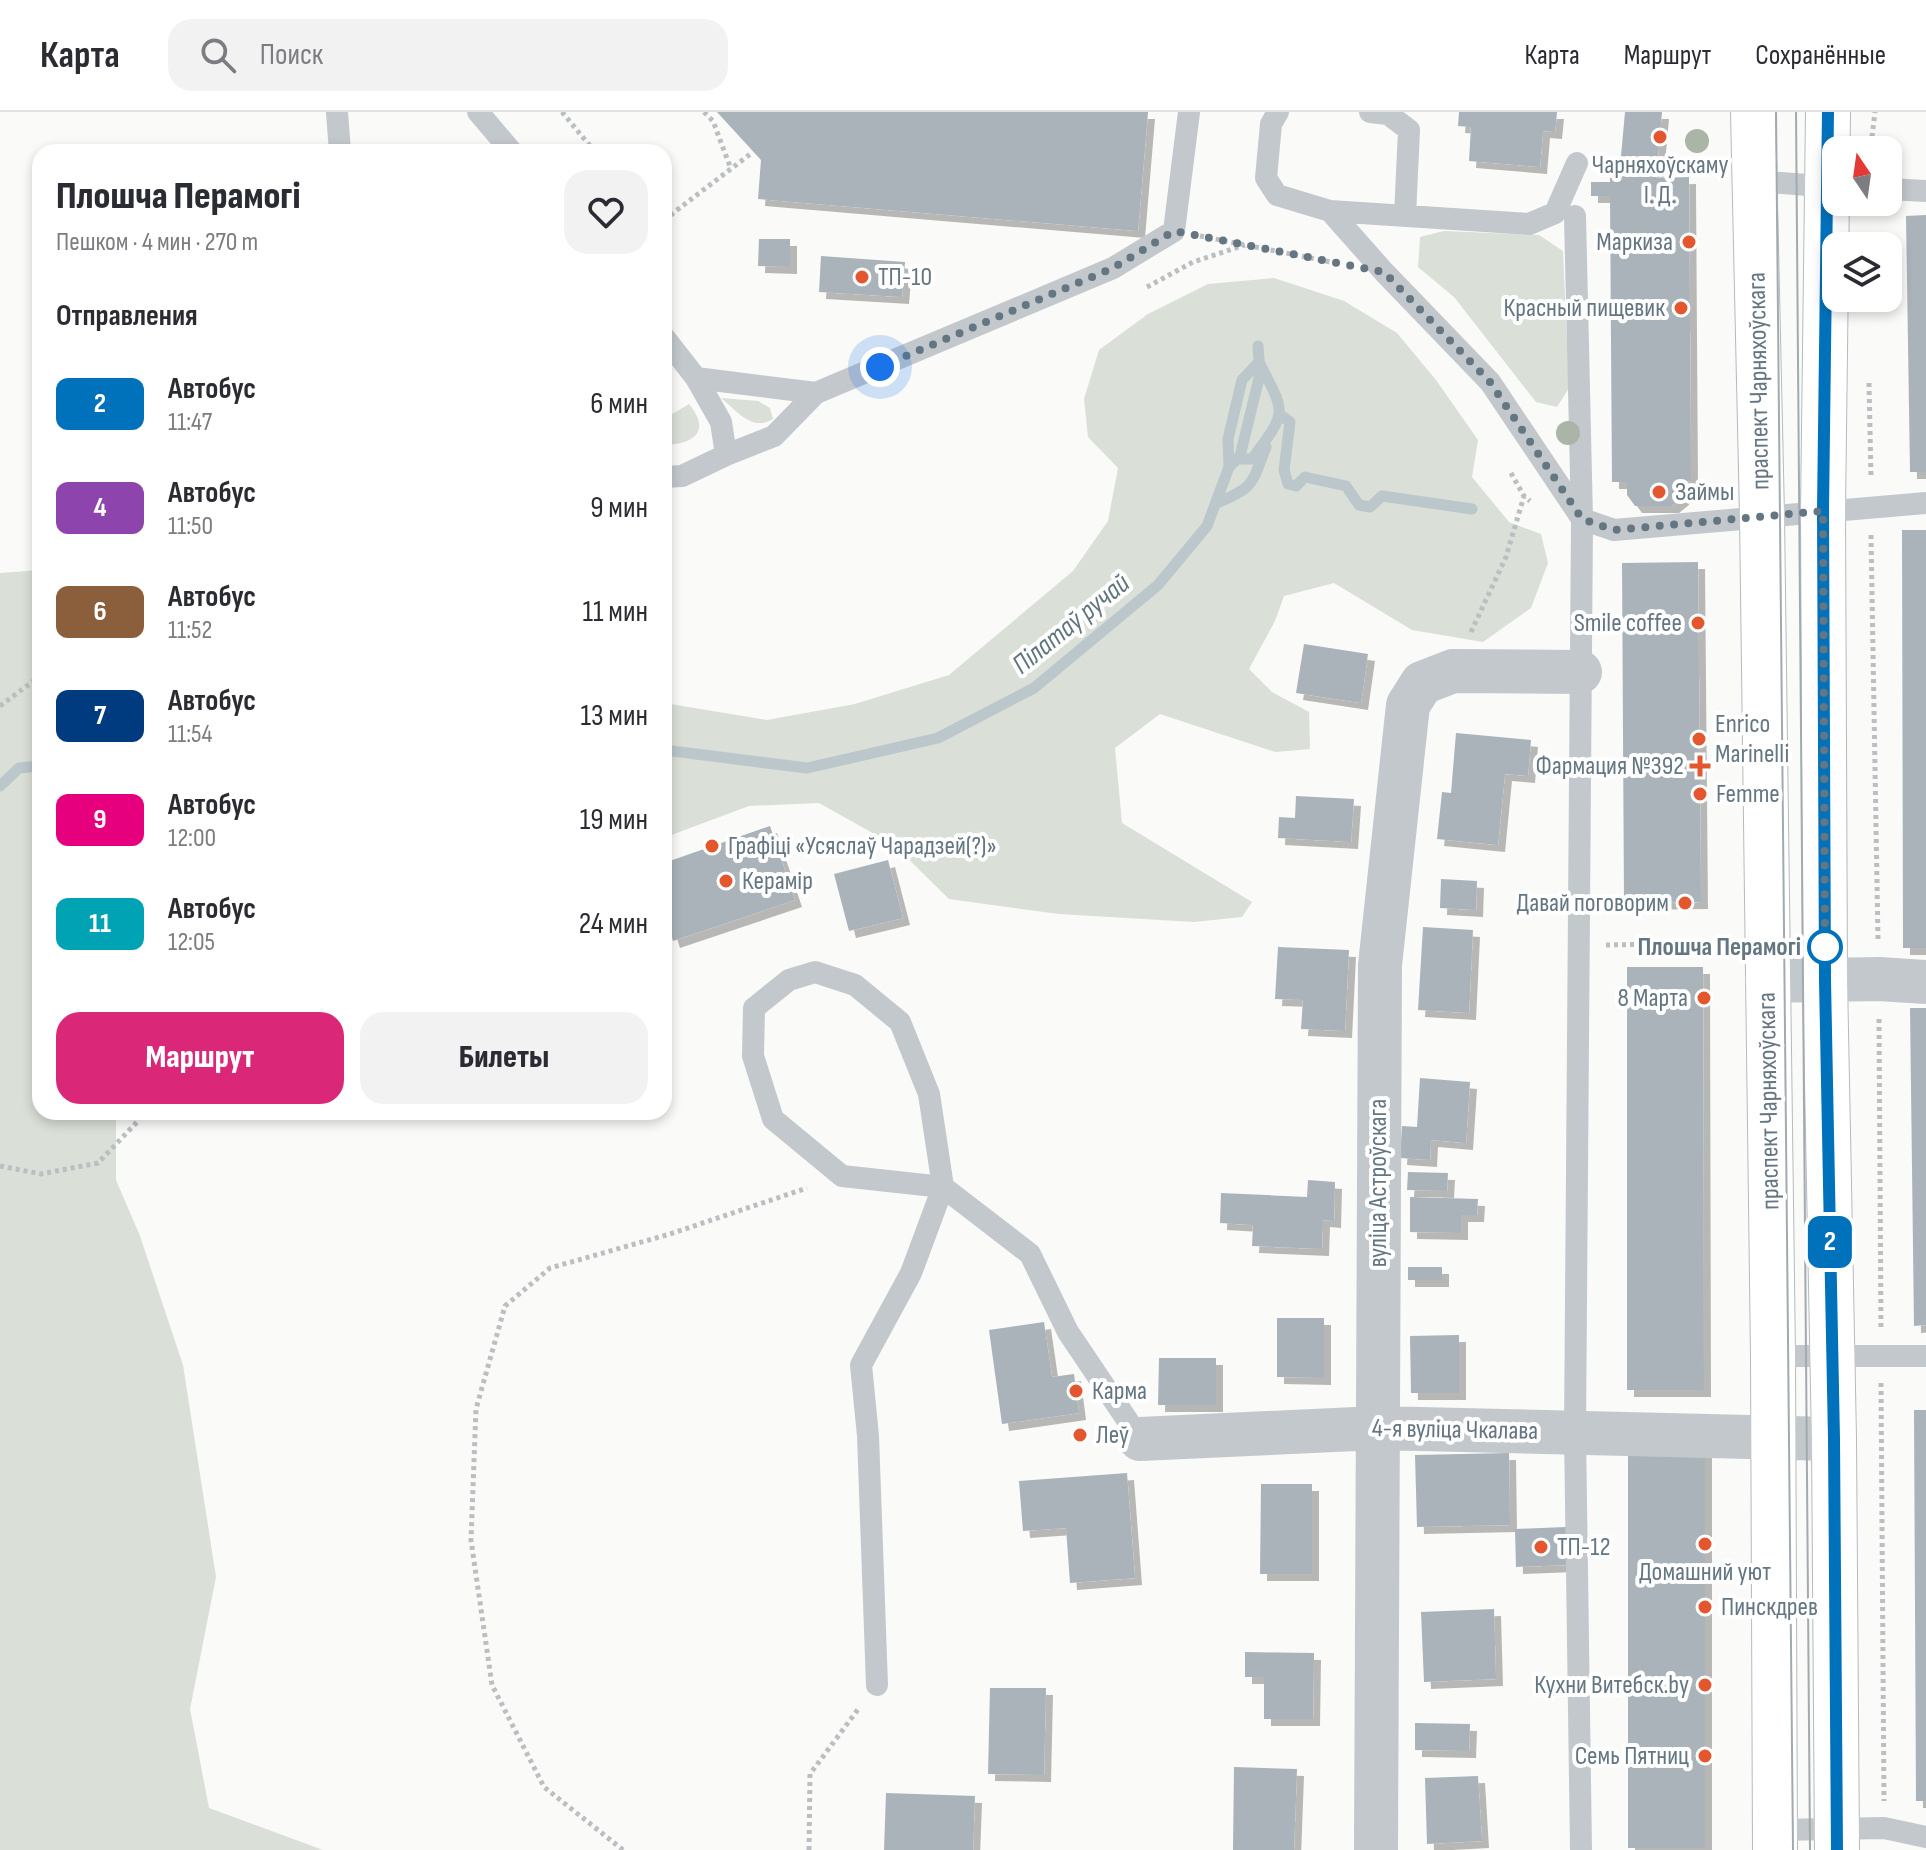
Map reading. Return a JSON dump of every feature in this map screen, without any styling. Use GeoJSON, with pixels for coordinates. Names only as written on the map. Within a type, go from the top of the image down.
{"type":"FeatureCollection","features":[{"type":"Feature","properties":{"kind":"main road","name":"праспект Чарняхоўскага"},"geometry":{"type":"LineString","coordinates":[[1753,112],[1738,172],[1762,515],[1773,1356],[1775,1840]]}},
{"type":"Feature","properties":{"kind":"main road"},"geometry":{"type":"LineString","coordinates":[[1828,112],[1829,136]]}},
{"type":"Feature","properties":{"kind":"main road"},"geometry":{"type":"LineString","coordinates":[[1830,216],[1823,511],[1825,980],[1833,1356],[1837,1840]]}},
{"type":"Feature","properties":{"kind":"street","name":"вуліца Астроўскага"},"geometry":{"type":"LineString","coordinates":[[1376,1850],[1380,965],[1408,705],[1422,683],[1453,671],[1580,672]]}},
{"type":"Feature","properties":{"kind":"street"},"geometry":{"type":"LineString","coordinates":[[1767,981],[1879,979],[1926,982]]}},
{"type":"Feature","properties":{"kind":"street","name":"4-я вуліца Чкалава"},"geometry":{"type":"LineString","coordinates":[[1140,1439],[1377,1428],[1834,1439]]}},
{"type":"Feature","properties":{"kind":"lane"},"geometry":{"type":"LineString","coordinates":[[337,112],[339,144]]}},
{"type":"Feature","properties":{"kind":"lane"},"geometry":{"type":"LineString","coordinates":[[478,112],[505,144]]}},
{"type":"Feature","properties":{"kind":"lane"},"geometry":{"type":"LineString","coordinates":[[672,477],[682,476],[774,436],[816,393],[1113,268],[1174,231],[1189,112]]}},
{"type":"Feature","properties":{"kind":"lane"},"geometry":{"type":"LineString","coordinates":[[1278,112],[1271,124],[1266,178],[1277,195],[1330,211],[1529,224],[1555,213],[1577,163]]}},
{"type":"Feature","properties":{"kind":"lane"},"geometry":{"type":"LineString","coordinates":[[1370,112],[1388,114],[1409,130],[1405,216]]}},
{"type":"Feature","properties":{"kind":"lane"},"geometry":{"type":"LineString","coordinates":[[1738,172],[1822,186]]}},
{"type":"Feature","properties":{"kind":"lane"},"geometry":{"type":"LineString","coordinates":[[1902,190],[1926,191]]}},
{"type":"Feature","properties":{"kind":"lane"},"geometry":{"type":"LineString","coordinates":[[1330,211],[1490,382],[1582,519],[1614,530],[1926,503]]}},
{"type":"Feature","properties":{"kind":"lane"},"geometry":{"type":"LineString","coordinates":[[1575,216],[1582,519],[1575,1432],[1581,1850]]}},
{"type":"Feature","properties":{"kind":"lane"},"geometry":{"type":"LineString","coordinates":[[672,347],[696,378],[721,422],[726,455]]}},
{"type":"Feature","properties":{"kind":"lane"},"geometry":{"type":"LineString","coordinates":[[696,378],[816,393]]}},
{"type":"Feature","properties":{"kind":"lane"},"geometry":{"type":"LineString","coordinates":[[877,1685],[868,1436],[861,1365],[911,1273],[943,1187],[929,1094],[900,1022],[855,985],[815,972],[789,980],[754,1008],[753,1056],[773,1119],[842,1176],[943,1187],[1030,1254],[1068,1332],[1140,1439]]}},
{"type":"Feature","properties":{"kind":"lane"},"geometry":{"type":"LineString","coordinates":[[1773,1356],[1926,1356]]}},
{"type":"Feature","properties":{"kind":"lane"},"geometry":{"type":"LineString","coordinates":[[1775,1840],[1837,1840],[1884,1828],[1926,1837]]}},
{"type":"Feature","properties":{"kind":"path"},"geometry":{"type":"LineString","coordinates":[[562,112],[588,144]]}},
{"type":"Feature","properties":{"kind":"path"},"geometry":{"type":"LineString","coordinates":[[704,112],[713,121],[731,169]]}},
{"type":"Feature","properties":{"kind":"path"},"geometry":{"type":"LineString","coordinates":[[1872,136],[1875,112]]}},
{"type":"Feature","properties":{"kind":"path"},"geometry":{"type":"LineString","coordinates":[[672,214],[753,152]]}},
{"type":"Feature","properties":{"kind":"path"},"geometry":{"type":"LineString","coordinates":[[1658,161],[1738,172]]}},
{"type":"Feature","properties":{"kind":"path"},"geometry":{"type":"LineString","coordinates":[[1174,231],[1384,272]]}},
{"type":"Feature","properties":{"kind":"path"},"geometry":{"type":"LineString","coordinates":[[1869,373],[1879,979],[1884,1828]]}},
{"type":"Feature","properties":{"kind":"path"},"geometry":{"type":"LineString","coordinates":[[1509,471],[1524,496],[1533,503]]}},
{"type":"Feature","properties":{"kind":"path"},"geometry":{"type":"LineString","coordinates":[[1453,671],[1506,557],[1524,496]]}},
{"type":"Feature","properties":{"kind":"path"},"geometry":{"type":"LineString","coordinates":[[0,706],[32,682]]}},
{"type":"Feature","properties":{"kind":"path"},"geometry":{"type":"LineString","coordinates":[[1579,945],[1725,943]]}},
{"type":"Feature","properties":{"kind":"path"},"geometry":{"type":"LineString","coordinates":[[0,1166],[41,1174],[98,1163],[137,1122]]}},
{"type":"Feature","properties":{"kind":"path"},"geometry":{"type":"LineString","coordinates":[[623,1850],[544,1787],[492,1685],[471,1540],[476,1409],[505,1306],[550,1268],[670,1234],[842,1176]]}},
{"type":"Feature","properties":{"kind":"path"},"geometry":{"type":"LineString","coordinates":[[809,1850],[810,1774],[877,1685]]}},
{"type":"Feature","properties":{"kind":"shaded area"},"geometry":{"type":"Polygon","coordinates":[[[1444,231],[1539,235],[1563,251],[1569,388],[1557,407],[1536,402],[1454,297],[1418,267],[1420,237],[1444,231]]]}},
{"type":"Feature","properties":{"kind":"shaded area"},"geometry":{"type":"Polygon","coordinates":[[[1274,278],[1344,301],[1397,333],[1436,380],[1478,440],[1472,477],[1509,522],[1541,534],[1548,563],[1531,608],[1483,642],[1412,630],[1334,583],[1284,596],[1275,621],[1249,669],[1272,692],[1309,712],[1310,749],[1275,752],[1160,714],[1115,748],[1122,823],[1252,902],[1242,917],[1194,922],[1059,914],[949,899],[894,845],[819,803],[749,806],[672,835],[672,704],[767,720],[855,704],[949,675],[1073,571],[1108,521],[1118,468],[1088,437],[1084,399],[1099,350],[1148,314],[1208,284],[1274,278]]]}},
{"type":"Feature","properties":{"kind":"shaded area"},"geometry":{"type":"Polygon","coordinates":[[[721,398],[758,401],[770,408],[773,419],[758,423],[752,421],[721,398]]]}},
{"type":"Feature","properties":{"kind":"shaded area"},"geometry":{"type":"Polygon","coordinates":[[[689,404],[696,413],[699,429],[691,439],[672,444],[672,414],[689,404]]]}},
{"type":"Feature","properties":{"kind":"shaded area"},"geometry":{"type":"Polygon","coordinates":[[[32,571],[32,1120],[116,1120],[116,1180],[140,1236],[183,1365],[216,1577],[190,1709],[209,1808],[323,1850],[0,1850],[0,573],[32,571]]]}},
{"type":"Feature","properties":{"kind":"building"},"geometry":{"type":"Polygon","coordinates":[[[717,112],[1148,112],[1138,231],[758,199],[761,160],[717,112]]]}},
{"type":"Feature","properties":{"kind":"building"},"geometry":{"type":"Polygon","coordinates":[[[1459,112],[1557,112],[1555,132],[1543,131],[1540,167],[1469,161],[1471,127],[1458,126],[1459,112]]]}},
{"type":"Feature","properties":{"kind":"building"},"geometry":{"type":"Polygon","coordinates":[[[1625,112],[1662,112],[1656,178],[1689,177],[1691,481],[1682,482],[1682,498],[1672,506],[1635,506],[1627,495],[1627,482],[1612,482],[1610,196],[1591,196],[1591,182],[1610,182],[1610,178],[1619,178],[1625,112]]]}},
{"type":"Feature","properties":{"kind":"building"},"geometry":{"type":"Polygon","coordinates":[[[1926,215],[1926,472],[1910,472],[1906,216],[1926,215]]]}},
{"type":"Feature","properties":{"kind":"building"},"geometry":{"type":"Polygon","coordinates":[[[759,239],[790,239],[790,267],[758,266],[759,239]]]}},
{"type":"Feature","properties":{"kind":"building","name":"ТП-10"},"geometry":{"type":"Polygon","coordinates":[[[821,256],[905,262],[902,297],[819,292],[821,256]]]}},
{"type":"Feature","properties":{"kind":"building"},"geometry":{"type":"Polygon","coordinates":[[[1902,530],[1926,530],[1926,948],[1903,948],[1902,530]]]}},
{"type":"Feature","properties":{"kind":"building"},"geometry":{"type":"Polygon","coordinates":[[[1698,562],[1701,902],[1624,903],[1622,563],[1698,562]]]}},
{"type":"Feature","properties":{"kind":"building"},"geometry":{"type":"Polygon","coordinates":[[[1304,644],[1368,654],[1361,703],[1296,693],[1304,644]]]}},
{"type":"Feature","properties":{"kind":"building"},"geometry":{"type":"Polygon","coordinates":[[[1456,733],[1531,740],[1528,776],[1505,774],[1498,845],[1437,839],[1442,792],[1451,793],[1456,733]]]}},
{"type":"Feature","properties":{"kind":"building"},"geometry":{"type":"Polygon","coordinates":[[[1296,796],[1354,799],[1351,842],[1278,838],[1279,817],[1295,818],[1296,796]]]}},
{"type":"Feature","properties":{"kind":"building","name":"Керамір"},"geometry":{"type":"Polygon","coordinates":[[[770,826],[795,900],[673,941],[672,860],[770,826]]]}},
{"type":"Feature","properties":{"kind":"building"},"geometry":{"type":"Polygon","coordinates":[[[888,860],[903,918],[849,931],[834,874],[888,860]]]}},
{"type":"Feature","properties":{"kind":"building"},"geometry":{"type":"Polygon","coordinates":[[[1441,879],[1477,881],[1476,910],[1440,908],[1441,879]]]}},
{"type":"Feature","properties":{"kind":"building"},"geometry":{"type":"Polygon","coordinates":[[[1423,927],[1473,930],[1469,1013],[1418,1010],[1423,927]]]}},
{"type":"Feature","properties":{"kind":"building"},"geometry":{"type":"Polygon","coordinates":[[[1278,947],[1349,950],[1345,1031],[1301,1029],[1303,1000],[1275,999],[1278,947]]]}},
{"type":"Feature","properties":{"kind":"building"},"geometry":{"type":"Polygon","coordinates":[[[1627,967],[1703,967],[1704,1390],[1627,1390],[1627,967]]]}},
{"type":"Feature","properties":{"kind":"building"},"geometry":{"type":"Polygon","coordinates":[[[1910,1008],[1926,1008],[1926,1325],[1914,1326],[1910,1008]]]}},
{"type":"Feature","properties":{"kind":"building"},"geometry":{"type":"Polygon","coordinates":[[[1420,1078],[1470,1082],[1466,1143],[1431,1140],[1430,1160],[1400,1158],[1402,1126],[1417,1127],[1420,1078]]]}},
{"type":"Feature","properties":{"kind":"building"},"geometry":{"type":"Polygon","coordinates":[[[1408,1172],[1448,1173],[1447,1191],[1407,1190],[1408,1172]]]}},
{"type":"Feature","properties":{"kind":"building"},"geometry":{"type":"Polygon","coordinates":[[[1308,1180],[1335,1182],[1334,1221],[1323,1220],[1322,1249],[1252,1246],[1253,1225],[1220,1223],[1221,1193],[1307,1197],[1308,1180]]]}},
{"type":"Feature","properties":{"kind":"building"},"geometry":{"type":"Polygon","coordinates":[[[1410,1197],[1478,1199],[1477,1215],[1461,1215],[1461,1233],[1410,1232],[1410,1197]]]}},
{"type":"Feature","properties":{"kind":"building"},"geometry":{"type":"Polygon","coordinates":[[[1408,1267],[1442,1267],[1442,1280],[1408,1280],[1408,1267]]]}},
{"type":"Feature","properties":{"kind":"building"},"geometry":{"type":"Polygon","coordinates":[[[1277,1318],[1324,1318],[1324,1378],[1277,1377],[1277,1318]]]}},
{"type":"Feature","properties":{"kind":"building"},"geometry":{"type":"Polygon","coordinates":[[[1044,1322],[1052,1377],[1074,1374],[1079,1413],[1002,1424],[989,1330],[1044,1322]]]}},
{"type":"Feature","properties":{"kind":"building"},"geometry":{"type":"Polygon","coordinates":[[[1459,1335],[1459,1393],[1411,1393],[1410,1336],[1459,1335]]]}},
{"type":"Feature","properties":{"kind":"building"},"geometry":{"type":"Polygon","coordinates":[[[1159,1358],[1216,1358],[1216,1405],[1158,1405],[1159,1358]]]}},
{"type":"Feature","properties":{"kind":"building"},"geometry":{"type":"Polygon","coordinates":[[[1914,1410],[1926,1410],[1926,1801],[1916,1801],[1914,1410]]]}},
{"type":"Feature","properties":{"kind":"building"},"geometry":{"type":"Polygon","coordinates":[[[1628,1450],[1705,1450],[1705,1848],[1628,1848],[1628,1450]]]}},
{"type":"Feature","properties":{"kind":"building"},"geometry":{"type":"Polygon","coordinates":[[[1509,1453],[1510,1525],[1417,1527],[1415,1455],[1509,1453]]]}},
{"type":"Feature","properties":{"kind":"building"},"geometry":{"type":"Polygon","coordinates":[[[1127,1473],[1135,1578],[1070,1583],[1066,1528],[1023,1531],[1019,1481],[1127,1473]]]}},
{"type":"Feature","properties":{"kind":"building"},"geometry":{"type":"Polygon","coordinates":[[[1261,1484],[1312,1484],[1312,1574],[1260,1574],[1261,1484]]]}},
{"type":"Feature","properties":{"kind":"building","name":"ТП-12"},"geometry":{"type":"Polygon","coordinates":[[[1566,1527],[1568,1565],[1516,1567],[1515,1529],[1566,1527]]]}},
{"type":"Feature","properties":{"kind":"building"},"geometry":{"type":"Polygon","coordinates":[[[1494,1609],[1496,1679],[1424,1682],[1421,1612],[1494,1609]]]}},
{"type":"Feature","properties":{"kind":"building"},"geometry":{"type":"Polygon","coordinates":[[[1245,1652],[1314,1653],[1313,1719],[1264,1719],[1264,1677],[1245,1677],[1245,1652]]]}},
{"type":"Feature","properties":{"kind":"building"},"geometry":{"type":"Polygon","coordinates":[[[990,1688],[1046,1688],[1044,1775],[988,1774],[990,1688]]]}},
{"type":"Feature","properties":{"kind":"building"},"geometry":{"type":"Polygon","coordinates":[[[1415,1723],[1470,1724],[1469,1751],[1415,1750],[1415,1723]]]}},
{"type":"Feature","properties":{"kind":"building"},"geometry":{"type":"Polygon","coordinates":[[[1234,1767],[1297,1769],[1294,1850],[1233,1850],[1234,1767]]]}},
{"type":"Feature","properties":{"kind":"building"},"geometry":{"type":"Polygon","coordinates":[[[1478,1776],[1482,1841],[1427,1844],[1425,1778],[1478,1776]]]}},
{"type":"Feature","properties":{"kind":"building"},"geometry":{"type":"Polygon","coordinates":[[[886,1793],[975,1796],[973,1850],[884,1850],[886,1793]]]}},
{"type":"Feature","properties":{"kind":"waterway","name":"Пілатаў ручай"},"geometry":{"type":"LineString","coordinates":[[672,751],[807,768],[938,738],[1034,688],[1158,585],[1207,526],[1229,467],[1240,456],[1260,374],[1258,346]]}},
{"type":"Feature","properties":{"kind":"waterway","name":"Пілатаў ручай"},"geometry":{"type":"LineString","coordinates":[[1229,467],[1228,439],[1242,380],[1259,362],[1274,393],[1279,412],[1272,431],[1252,459],[1239,459]]}},
{"type":"Feature","properties":{"kind":"waterway"},"geometry":{"type":"LineString","coordinates":[[1279,414],[1290,422],[1284,470],[1288,484],[1296,486],[1305,477],[1346,486],[1359,505],[1370,507],[1382,496],[1472,509]]}},
{"type":"Feature","properties":{"kind":"waterway"},"geometry":{"type":"LineString","coordinates":[[1217,503],[1239,493],[1250,483],[1266,447]]}},
{"type":"Feature","properties":{"kind":"waterway","name":"Пілатаў ручай"},"geometry":{"type":"LineString","coordinates":[[0,786],[19,768],[32,767]]}},
{"type":"Feature","properties":{"kind":"tram line"},"geometry":{"type":"LineString","coordinates":[[1776,112],[1793,1850]]}},
{"type":"Feature","properties":{"kind":"tram line"},"geometry":{"type":"LineString","coordinates":[[1796,112],[1810,1850]]}},
{"type":"Feature","properties":{"kind":"bus line","name":"2"},"geometry":{"type":"LineString","coordinates":[[1828,112],[1823,511],[1825,980],[1834,1439],[1837,1850]]}},
{"type":"Feature","properties":{"kind":"place","name":"Чарняхоўскаму І. Д."},"geometry":{"type":"Point","coordinates":[1660,137]}},
{"type":"Feature","properties":{"kind":"place","name":"Маркиза"},"geometry":{"type":"Point","coordinates":[1689,242]}},
{"type":"Feature","properties":{"kind":"place","name":"ТП-10"},"geometry":{"type":"Point","coordinates":[862,277]}},
{"type":"Feature","properties":{"kind":"place","name":"Красный пищевик"},"geometry":{"type":"Point","coordinates":[1681,308]}},
{"type":"Feature","properties":{"kind":"place","name":"Займы"},"geometry":{"type":"Point","coordinates":[1659,492]}},
{"type":"Feature","properties":{"kind":"place","name":"Smile coffee"},"geometry":{"type":"Point","coordinates":[1698,623]}},
{"type":"Feature","properties":{"kind":"place","name":"Enrico Marinelli"},"geometry":{"type":"Point","coordinates":[1699,739]}},
{"type":"Feature","properties":{"kind":"place","name":"Фармация №392"},"geometry":{"type":"Point","coordinates":[1700,766]}},
{"type":"Feature","properties":{"kind":"place","name":"Femme"},"geometry":{"type":"Point","coordinates":[1700,794]}},
{"type":"Feature","properties":{"kind":"place","name":"Графіці «Усяслаў Чарадзей(?)»"},"geometry":{"type":"Point","coordinates":[712,846]}},
{"type":"Feature","properties":{"kind":"place","name":"Керамір"},"geometry":{"type":"Point","coordinates":[726,881]}},
{"type":"Feature","properties":{"kind":"place","name":"Давай поговорим"},"geometry":{"type":"Point","coordinates":[1685,903]}},
{"type":"Feature","properties":{"kind":"place","name":"Плошча Перамогі"},"geometry":{"type":"Point","coordinates":[1825,947]}},
{"type":"Feature","properties":{"kind":"place","name":"8 Марта"},"geometry":{"type":"Point","coordinates":[1704,998]}},
{"type":"Feature","properties":{"kind":"place","name":"Карма"},"geometry":{"type":"Point","coordinates":[1076,1391]}},
{"type":"Feature","properties":{"kind":"place","name":"Леў"},"geometry":{"type":"Point","coordinates":[1080,1435]}},
{"type":"Feature","properties":{"kind":"place","name":"Домашний уют"},"geometry":{"type":"Point","coordinates":[1705,1544]}},
{"type":"Feature","properties":{"kind":"place","name":"ТП-12"},"geometry":{"type":"Point","coordinates":[1541,1547]}},
{"type":"Feature","properties":{"kind":"place","name":"Пинскдрев"},"geometry":{"type":"Point","coordinates":[1705,1607]}},
{"type":"Feature","properties":{"kind":"place","name":"Кухни Витебск.by"},"geometry":{"type":"Point","coordinates":[1705,1685]}},
{"type":"Feature","properties":{"kind":"place","name":"Семь Пятниц"},"geometry":{"type":"Point","coordinates":[1705,1756]}},
{"type":"Feature","properties":{"kind":"route"},"geometry":{"type":"LineString","coordinates":[[880,367],[1113,268],[1174,231],[1384,272],[1490,382],[1582,519],[1614,530],[1823,511],[1825,951],[1825,947]]}}]}
